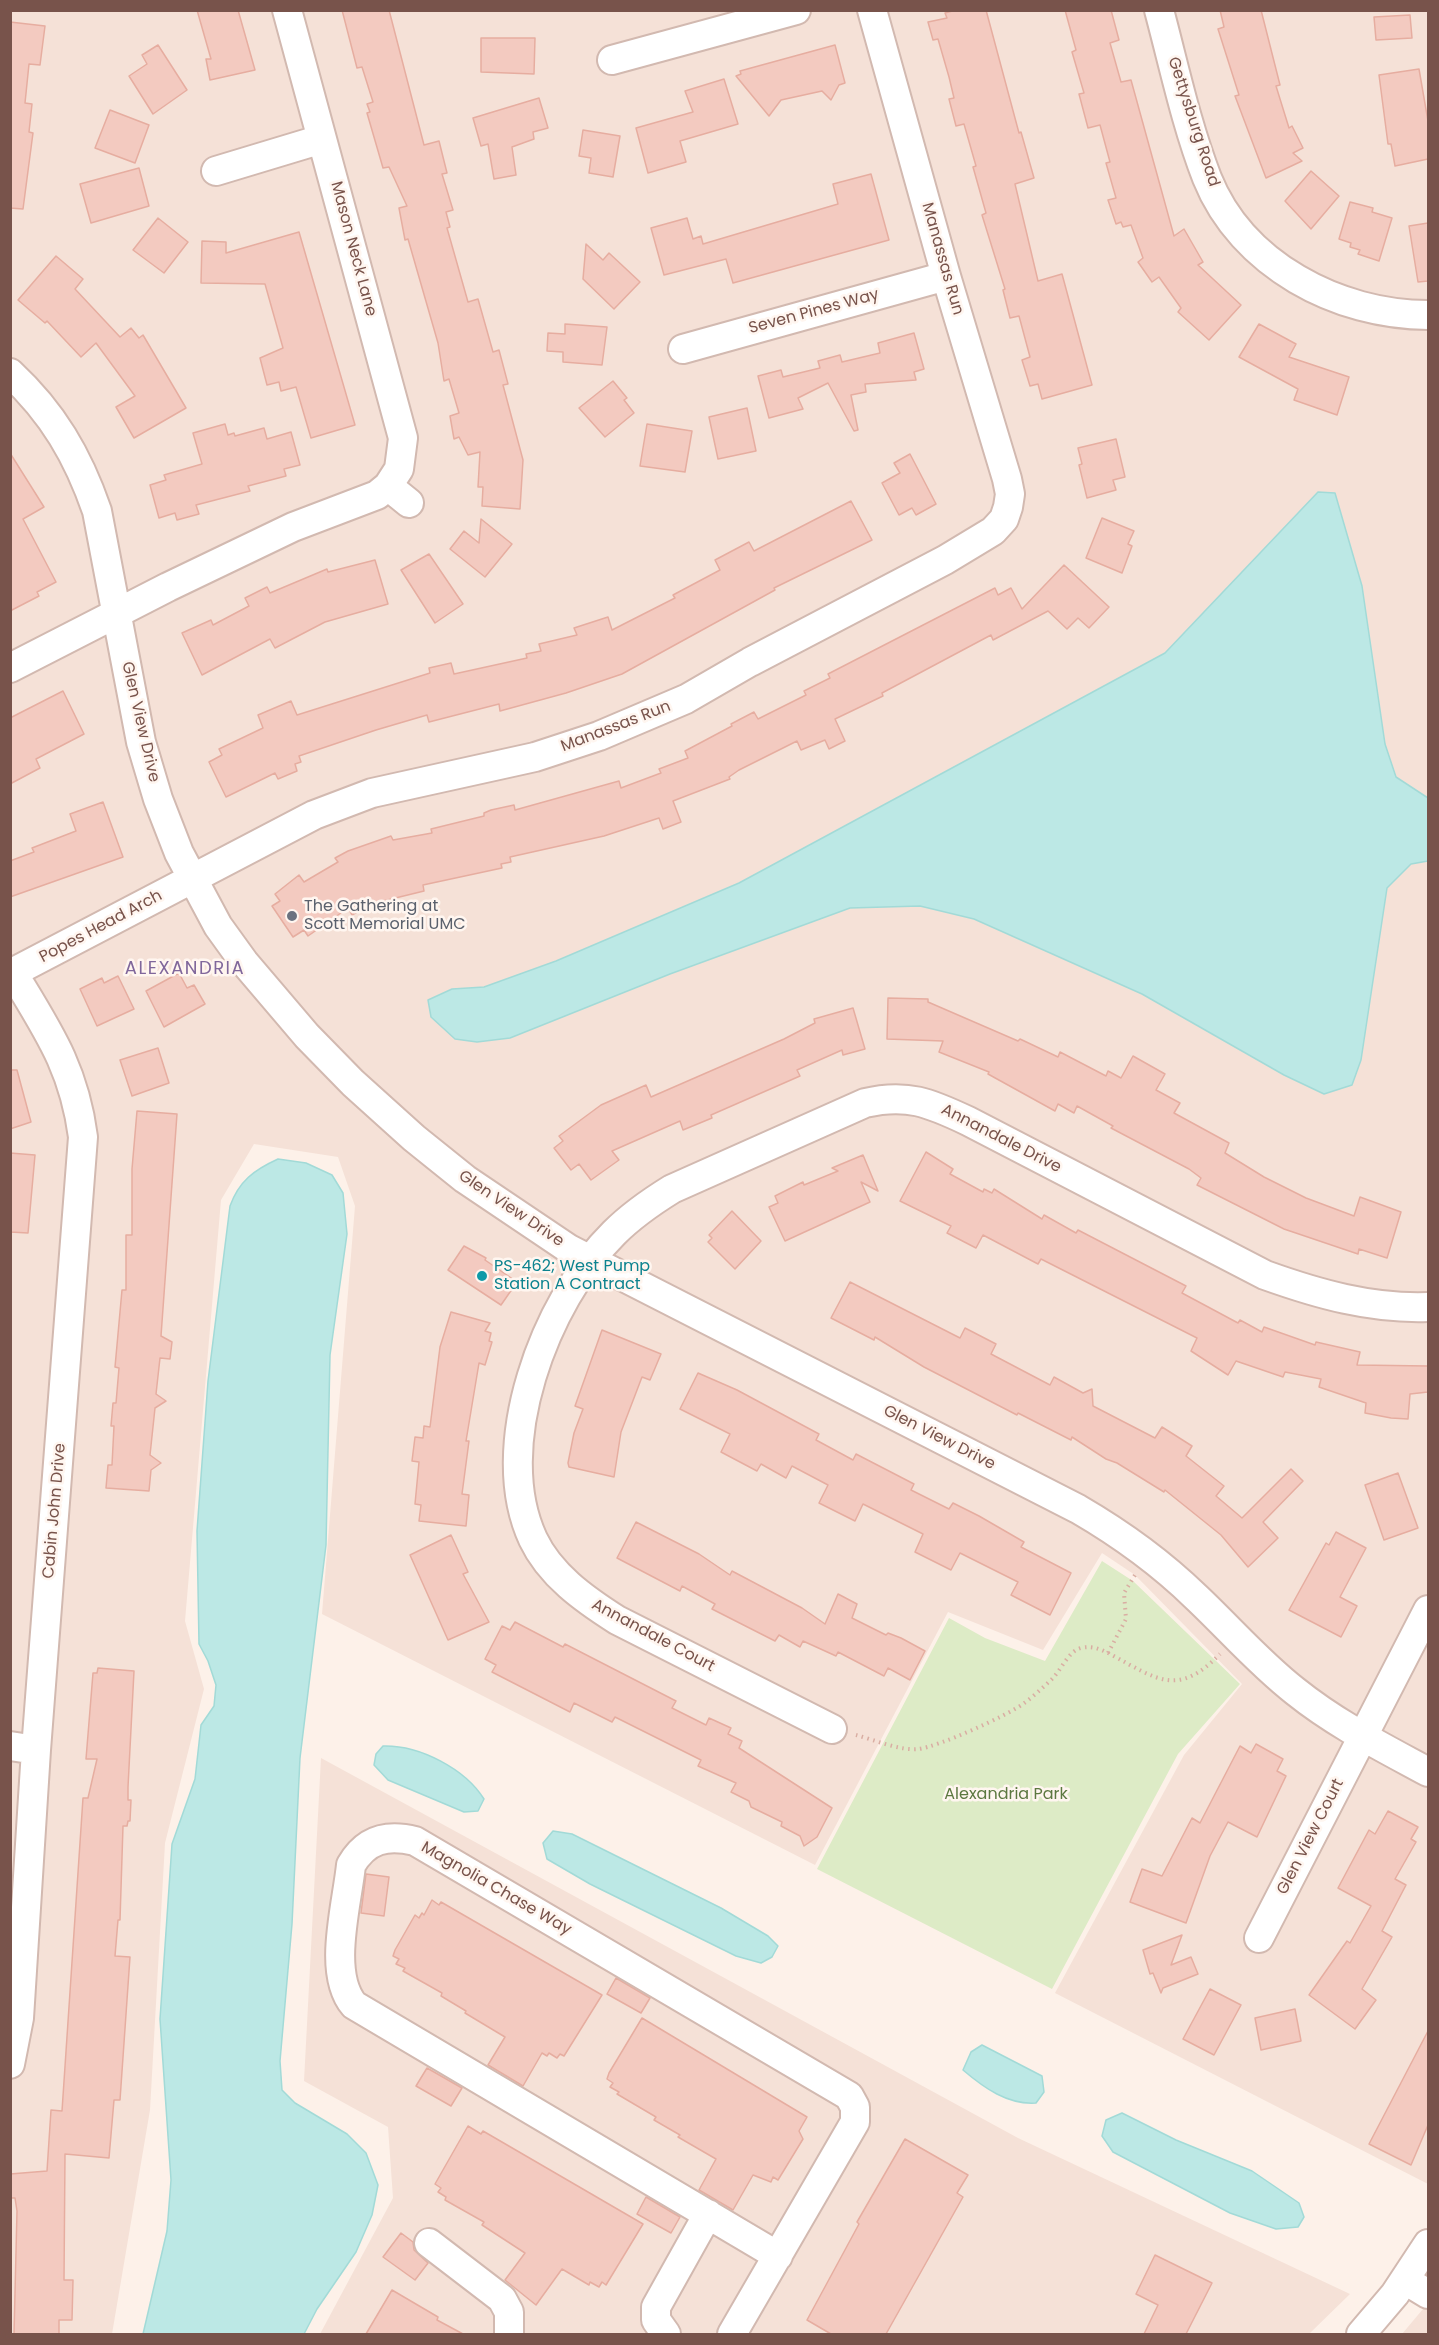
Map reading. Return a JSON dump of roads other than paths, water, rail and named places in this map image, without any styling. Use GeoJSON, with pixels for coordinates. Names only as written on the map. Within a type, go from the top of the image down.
{"type":"FeatureCollection","features":[{"type":"Feature","properties":{"kind":"street","name":"Mason Neck Lane"},"geometry":{"type":"LineString","coordinates":[[10,668],[293,527],[377,495],[398,495],[402,438],[287,10]]}},
{"type":"Feature","properties":{"kind":"street"},"geometry":{"type":"LineString","coordinates":[[612,60],[796,10]]}},
{"type":"Feature","properties":{"kind":"street","name":"Manassas Run"},"geometry":{"type":"LineString","coordinates":[[191,879],[314,815],[350,800],[464,771],[535,757],[599,736],[662,710],[954,554],[993,531],[1004,519],[1018,510],[946,276],[872,10]]}},
{"type":"Feature","properties":{"kind":"street","name":"Gettysburg Road"},"geometry":{"type":"LineString","coordinates":[[1159,10],[1187,115],[1208,179],[1225,211],[1248,240],[1275,265],[1299,282],[1333,298],[1373,309],[1428,315]]}},
{"type":"Feature","properties":{"kind":"street"},"geometry":{"type":"LineString","coordinates":[[216,171],[322,138]]}},
{"type":"Feature","properties":{"kind":"street","name":"Seven Pines Way"},"geometry":{"type":"LineString","coordinates":[[683,349],[946,276]]}},
{"type":"Feature","properties":{"kind":"street","name":"Glen View Drive"},"geometry":{"type":"LineString","coordinates":[[10,372],[33,394],[53,419],[84,474],[96,511],[141,742],[158,799],[191,879],[218,926],[244,962],[307,1036],[353,1083],[414,1138],[465,1179],[569,1249],[1078,1509],[1148,1555],[1295,1691],[1362,1737],[1428,1772]]}},
{"type":"Feature","properties":{"kind":"street","name":"Popes Head Arch"},"geometry":{"type":"LineString","coordinates":[[12,973],[191,879]]}},
{"type":"Feature","properties":{"kind":"street","name":"Cabin John Drive"},"geometry":{"type":"LineString","coordinates":[[10,2064],[19,2018],[23,1748],[83,1137],[79,1107],[69,1072],[12,973]]}},
{"type":"Feature","properties":{"kind":"street","name":"Annandale Drive"},"geometry":{"type":"LineString","coordinates":[[590,1260],[614,1233],[645,1206],[672,1189],[865,1103],[884,1099],[908,1099],[926,1102],[968,1121],[1265,1275],[1311,1292],[1360,1303],[1428,1307]]}},
{"type":"Feature","properties":{"kind":"street","name":"Annandale Court"},"geometry":{"type":"LineString","coordinates":[[590,1260],[567,1295],[550,1328],[527,1397],[517,1451],[517,1475],[521,1506],[533,1539],[561,1577],[587,1601],[617,1620],[832,1729]]}},
{"type":"Feature","properties":{"kind":"street","name":"Glen View Court"},"geometry":{"type":"LineString","coordinates":[[1259,1938],[1428,1610]]}},
{"type":"Feature","properties":{"kind":"street","name":"Magnolia Chase Way"},"geometry":{"type":"LineString","coordinates":[[732,2334],[778,2256],[855,2122],[855,2107],[849,2096],[415,1841],[387,1836],[369,1843],[357,1854],[351,1865],[339,1970],[342,1987],[354,2005],[778,2256]]}},
{"type":"Feature","properties":{"kind":"street"},"geometry":{"type":"LineString","coordinates":[[666,2334],[656,2320],[656,2307],[708,2214]]}},
{"type":"Feature","properties":{"kind":"street"},"geometry":{"type":"LineString","coordinates":[[429,2243],[502,2299],[509,2312],[509,2334]]}},
{"type":"Feature","properties":{"kind":"street"},"geometry":{"type":"LineString","coordinates":[[1361,2334],[1417,2287],[1428,2244]]}},
{"type":"Feature","properties":{"kind":"water"},"geometry":{"type":"Polygon","coordinates":[[[1318,492],[1335,493],[1362,586],[1385,744],[1396,777],[1428,798],[1428,861],[1411,864],[1387,888],[1361,1060],[1352,1085],[1324,1094],[1284,1075],[1142,994],[974,919],[920,906],[850,908],[670,974],[510,1038],[477,1042],[455,1039],[431,1017],[428,1000],[452,989],[484,987],[556,961],[739,883],[1165,653],[1318,492]]]}},
{"type":"Feature","properties":{"kind":"water"},"geometry":{"type":"Polygon","coordinates":[[[278,1159],[306,1163],[332,1175],[343,1193],[347,1234],[330,1355],[326,1545],[300,1758],[292,1924],[280,2061],[282,2090],[295,2103],[347,2134],[366,2153],[378,2185],[372,2215],[356,2252],[317,2309],[304,2334],[143,2334],[167,2231],[171,2180],[160,2019],[172,1844],[195,1779],[201,1725],[214,1706],[216,1685],[208,1661],[199,1644],[197,1531],[208,1381],[230,1206],[248,1177],[278,1159]]]}},
{"type":"Feature","properties":{"kind":"water"},"geometry":{"type":"Polygon","coordinates":[[[383,1746],[426,1754],[453,1769],[476,1788],[484,1799],[478,1811],[464,1812],[388,1780],[374,1765],[376,1754],[383,1746]]]}},
{"type":"Feature","properties":{"kind":"water"},"geometry":{"type":"Polygon","coordinates":[[[553,1831],[572,1834],[721,1908],[768,1936],[778,1946],[772,1957],[761,1963],[736,1956],[590,1884],[547,1859],[543,1843],[553,1831]]]}},
{"type":"Feature","properties":{"kind":"water"},"geometry":{"type":"Polygon","coordinates":[[[982,2045],[1042,2076],[1044,2092],[1036,2103],[1016,2101],[997,2094],[963,2070],[971,2052],[982,2045]]]}},
{"type":"Feature","properties":{"kind":"water"},"geometry":{"type":"Polygon","coordinates":[[[1122,2113],[1176,2140],[1252,2171],[1299,2203],[1304,2217],[1298,2227],[1276,2229],[1230,2213],[1113,2152],[1102,2136],[1106,2120],[1122,2113]]]}},
{"type":"Feature","properties":{"kind":"place","name":"The Gathering at Scott Memorial UMC"},"geometry":{"type":"Point","coordinates":[292,916]}},
{"type":"Feature","properties":{"kind":"place","name":"PS-462; West Pump Station A Contract"},"geometry":{"type":"Point","coordinates":[482,1276]}},
{"type":"Feature","properties":{"kind":"district","name":"ALEXANDRIA"},"geometry":{"type":"Point","coordinates":[185,969]}},
{"type":"Feature","properties":{"kind":"park label","name":"Alexandria Park"},"geometry":{"type":"Point","coordinates":[1006,1795]}}]}
